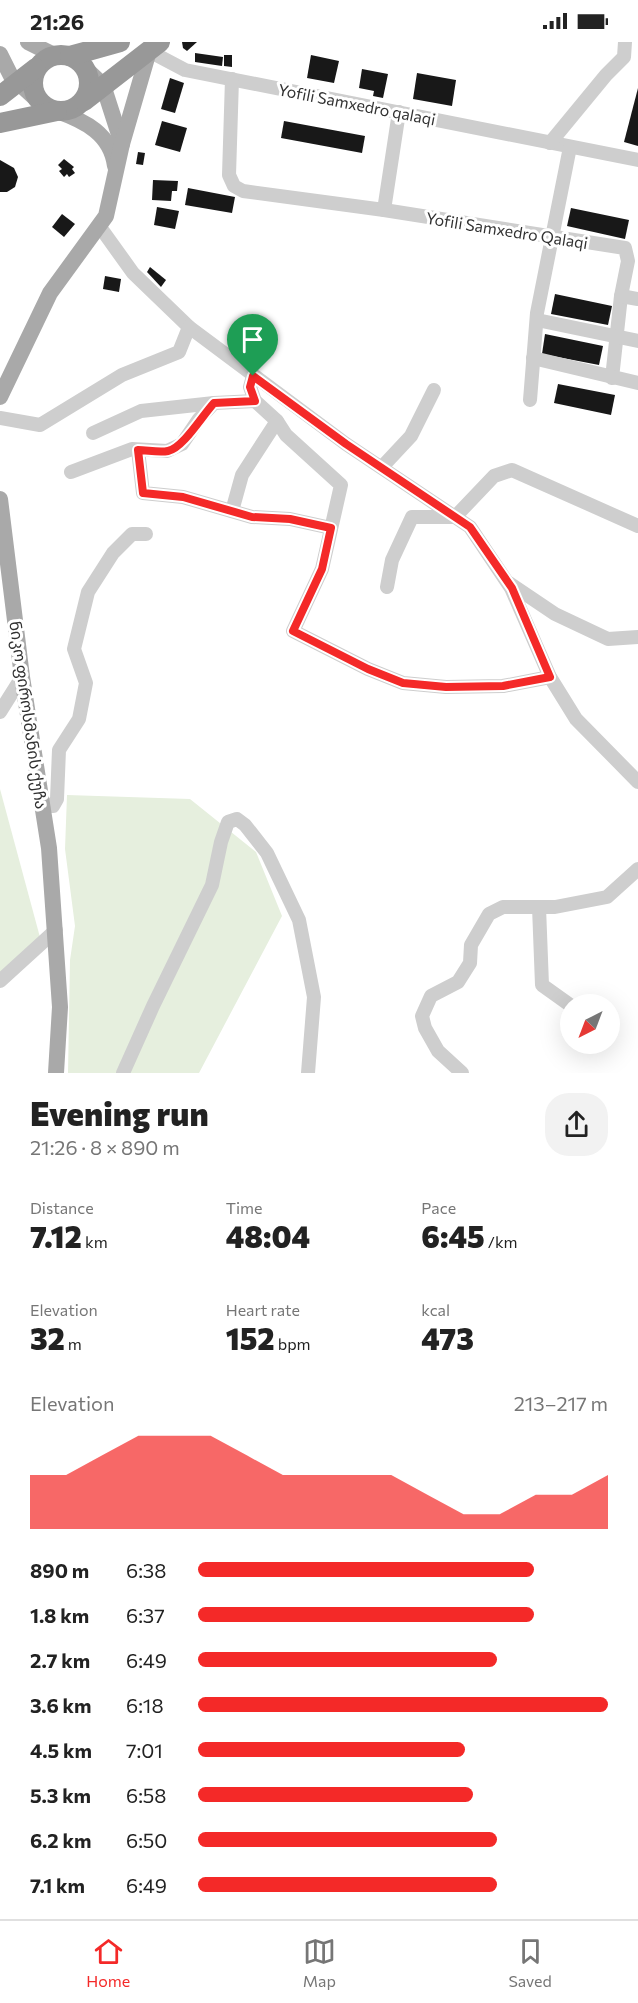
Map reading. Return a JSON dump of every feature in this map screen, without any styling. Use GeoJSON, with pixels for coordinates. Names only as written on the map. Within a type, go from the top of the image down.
{"type":"FeatureCollection","features":[{"type":"Feature","properties":{"kind":"highway"},"geometry":{"type":"LineString","coordinates":[[0,123],[66,111],[83,67],[120,42]]}},
{"type":"Feature","properties":{"kind":"highway"},"geometry":{"type":"LineString","coordinates":[[0,96],[41,62],[83,67],[154,46]]}},
{"type":"Feature","properties":{"kind":"highway"},"geometry":{"type":"LineString","coordinates":[[36,68],[32,85],[38,101],[57,111]]}},
{"type":"Feature","properties":{"kind":"main road"},"geometry":{"type":"LineString","coordinates":[[28,42],[83,67],[122,144]]}},
{"type":"Feature","properties":{"kind":"main road"},"geometry":{"type":"LineString","coordinates":[[0,397],[50,293],[106,216],[122,144],[154,46]]}},
{"type":"Feature","properties":{"kind":"main road"},"geometry":{"type":"LineString","coordinates":[[0,54],[11,76],[38,101]]}},
{"type":"Feature","properties":{"kind":"main road"},"geometry":{"type":"LineString","coordinates":[[57,111],[87,124],[103,136],[114,156],[116,171]]}},
{"type":"Feature","properties":{"kind":"main road","name":"ნიკო ფიროსმანის ქუჩა"},"geometry":{"type":"LineString","coordinates":[[0,499],[22,677],[40,804],[49,848],[60,1007],[56,1073]]}},
{"type":"Feature","properties":{"kind":"street"},"geometry":{"type":"LineString","coordinates":[[550,143],[606,75],[624,57],[625,42]]}},
{"type":"Feature","properties":{"kind":"street","name":"Yofili Samxedro qalaqi"},"geometry":{"type":"LineString","coordinates":[[154,46],[185,70],[638,160]]}},
{"type":"Feature","properties":{"kind":"street","name":"Yofili Samxedro Qalaqi"},"geometry":{"type":"LineString","coordinates":[[232,79],[229,175],[234,186],[243,192],[384,210],[625,248],[628,261],[621,296]]}},
{"type":"Feature","properties":{"kind":"street","name":"Yofili Samxedro Qalaqi"},"geometry":{"type":"LineString","coordinates":[[384,210],[399,112]]}},
{"type":"Feature","properties":{"kind":"street","name":"Yofili Samxedro qalaqi"},"geometry":{"type":"LineString","coordinates":[[530,400],[537,320],[570,147]]}},
{"type":"Feature","properties":{"kind":"street"},"geometry":{"type":"LineString","coordinates":[[100,227],[133,273],[189,327],[253,376],[470,527],[507,582],[550,677],[576,719],[638,782]]}},
{"type":"Feature","properties":{"kind":"street"},"geometry":{"type":"LineString","coordinates":[[612,378],[621,296],[638,299]]}},
{"type":"Feature","properties":{"kind":"street"},"geometry":{"type":"LineString","coordinates":[[537,320],[638,341]]}},
{"type":"Feature","properties":{"kind":"street"},"geometry":{"type":"LineString","coordinates":[[0,417],[40,425],[122,375],[180,352],[189,327]]}},
{"type":"Feature","properties":{"kind":"street"},"geometry":{"type":"LineString","coordinates":[[533,358],[638,383]]}},
{"type":"Feature","properties":{"kind":"street"},"geometry":{"type":"LineString","coordinates":[[253,376],[250,387],[255,401],[277,421],[286,435],[341,485],[322,569],[293,631],[368,669],[403,683],[446,687],[503,686],[550,677]]}},
{"type":"Feature","properties":{"kind":"street"},"geometry":{"type":"LineString","coordinates":[[382,466],[411,436],[434,390]]}},
{"type":"Feature","properties":{"kind":"street"},"geometry":{"type":"LineString","coordinates":[[93,434],[141,411],[255,401]]}},
{"type":"Feature","properties":{"kind":"street"},"geometry":{"type":"LineString","coordinates":[[71,472],[132,449],[167,451],[183,444],[199,419],[214,403]]}},
{"type":"Feature","properties":{"kind":"street"},"geometry":{"type":"LineString","coordinates":[[232,511],[242,475],[277,421]]}},
{"type":"Feature","properties":{"kind":"street"},"geometry":{"type":"LineString","coordinates":[[138,450],[143,493],[183,497],[252,517],[290,519],[331,528]]}},
{"type":"Feature","properties":{"kind":"street"},"geometry":{"type":"LineString","coordinates":[[387,587],[392,560],[412,517],[455,517],[494,476],[512,470],[638,526]]}},
{"type":"Feature","properties":{"kind":"street"},"geometry":{"type":"LineString","coordinates":[[40,804],[53,806],[57,799],[59,750],[79,719],[86,682],[74,649],[88,592],[113,553],[132,534],[146,534]]}},
{"type":"Feature","properties":{"kind":"street"},"geometry":{"type":"LineString","coordinates":[[507,582],[555,614],[608,639],[638,637]]}},
{"type":"Feature","properties":{"kind":"street"},"geometry":{"type":"LineString","coordinates":[[0,712],[22,677]]}},
{"type":"Feature","properties":{"kind":"street"},"geometry":{"type":"LineString","coordinates":[[123,1073],[212,885],[221,842],[228,822],[237,819],[245,825],[267,853],[299,920],[314,997],[308,1073]]}},
{"type":"Feature","properties":{"kind":"street"},"geometry":{"type":"LineString","coordinates":[[462,1073],[438,1051],[425,1028],[422,1016],[431,996],[458,982],[470,963],[471,945],[489,914],[503,907],[555,907],[607,897],[638,869]]}},
{"type":"Feature","properties":{"kind":"street"},"geometry":{"type":"LineString","coordinates":[[539,907],[539,955],[542,985],[560,998]]}},
{"type":"Feature","properties":{"kind":"street"},"geometry":{"type":"LineString","coordinates":[[0,981],[56,930]]}},
{"type":"Feature","properties":{"kind":"green space"},"geometry":{"type":"Polygon","coordinates":[[[0,789],[41,941],[0,974],[0,789]]]}},
{"type":"Feature","properties":{"kind":"green space"},"geometry":{"type":"Polygon","coordinates":[[[67,795],[190,799],[256,852],[282,916],[199,1073],[68,1073],[70,960],[75,926],[65,849],[67,795]]]}},
{"type":"Feature","properties":{"kind":"building"},"geometry":{"type":"Polygon","coordinates":[[[182,42],[197,42],[187,51],[183,48],[182,42]]]}},
{"type":"Feature","properties":{"kind":"building"},"geometry":{"type":"Polygon","coordinates":[[[195,53],[223,57],[222,66],[195,62],[195,53]]]}},
{"type":"Feature","properties":{"kind":"building"},"geometry":{"type":"Polygon","coordinates":[[[224,55],[232,55],[232,67],[224,66],[224,55]]]}},
{"type":"Feature","properties":{"kind":"building"},"geometry":{"type":"Polygon","coordinates":[[[311,55],[339,61],[334,83],[307,78],[311,55]]]}},
{"type":"Feature","properties":{"kind":"building"},"geometry":{"type":"Polygon","coordinates":[[[362,69],[388,74],[383,98],[373,96],[374,91],[359,88],[362,69]]]}},
{"type":"Feature","properties":{"kind":"building"},"geometry":{"type":"Polygon","coordinates":[[[417,73],[456,80],[452,106],[413,99],[417,73]]]}},
{"type":"Feature","properties":{"kind":"building"},"geometry":{"type":"Polygon","coordinates":[[[170,78],[184,83],[175,113],[161,109],[170,78]]]}},
{"type":"Feature","properties":{"kind":"building"},"geometry":{"type":"Polygon","coordinates":[[[638,88],[638,146],[624,142],[638,88]]]}},
{"type":"Feature","properties":{"kind":"building"},"geometry":{"type":"Polygon","coordinates":[[[162,121],[187,128],[180,152],[155,145],[162,121]]]}},
{"type":"Feature","properties":{"kind":"building"},"geometry":{"type":"Polygon","coordinates":[[[284,121],[365,136],[362,153],[281,138],[284,121]]]}},
{"type":"Feature","properties":{"kind":"building"},"geometry":{"type":"Polygon","coordinates":[[[138,152],[145,153],[143,165],[136,164],[138,152]]]}},
{"type":"Feature","properties":{"kind":"building"},"geometry":{"type":"Polygon","coordinates":[[[64,159],[74,167],[72,169],[75,173],[69,177],[67,174],[64,177],[59,171],[62,169],[58,165],[64,159]]]}},
{"type":"Feature","properties":{"kind":"building"},"geometry":{"type":"Polygon","coordinates":[[[0,160],[14,168],[18,177],[15,187],[7,192],[0,192],[0,160]]]}},
{"type":"Feature","properties":{"kind":"building"},"geometry":{"type":"Polygon","coordinates":[[[153,180],[178,181],[177,191],[172,191],[171,201],[152,200],[153,180]]]}},
{"type":"Feature","properties":{"kind":"building"},"geometry":{"type":"Polygon","coordinates":[[[188,188],[235,197],[232,213],[185,205],[188,188]]]}},
{"type":"Feature","properties":{"kind":"building"},"geometry":{"type":"Polygon","coordinates":[[[157,207],[179,211],[175,229],[154,225],[157,207]]]}},
{"type":"Feature","properties":{"kind":"building"},"geometry":{"type":"Polygon","coordinates":[[[571,208],[629,220],[625,239],[567,226],[571,208]]]}},
{"type":"Feature","properties":{"kind":"building"},"geometry":{"type":"Polygon","coordinates":[[[62,214],[75,224],[64,237],[52,227],[62,214]]]}},
{"type":"Feature","properties":{"kind":"building"},"geometry":{"type":"Polygon","coordinates":[[[150,267],[166,280],[161,287],[147,272],[150,267]]]}},
{"type":"Feature","properties":{"kind":"building"},"geometry":{"type":"Polygon","coordinates":[[[105,276],[121,279],[119,292],[103,289],[105,276]]]}},
{"type":"Feature","properties":{"kind":"building"},"geometry":{"type":"Polygon","coordinates":[[[555,294],[612,306],[608,325],[551,314],[555,294]]]}},
{"type":"Feature","properties":{"kind":"building"},"geometry":{"type":"Polygon","coordinates":[[[545,334],[603,346],[599,365],[542,354],[545,334]]]}},
{"type":"Feature","properties":{"kind":"building"},"geometry":{"type":"Polygon","coordinates":[[[558,384],[615,395],[611,415],[554,403],[558,384]]]}},
{"type":"Feature","properties":{"kind":"route"},"geometry":{"type":"LineString","coordinates":[[253,376],[346,444],[470,527],[512,588],[550,677],[503,686],[446,687],[403,683],[368,669],[293,631],[322,569],[331,528],[290,519],[252,517],[183,497],[143,493],[138,450],[167,451],[183,444],[199,419],[214,403],[255,401],[250,387],[253,376]]}}]}
